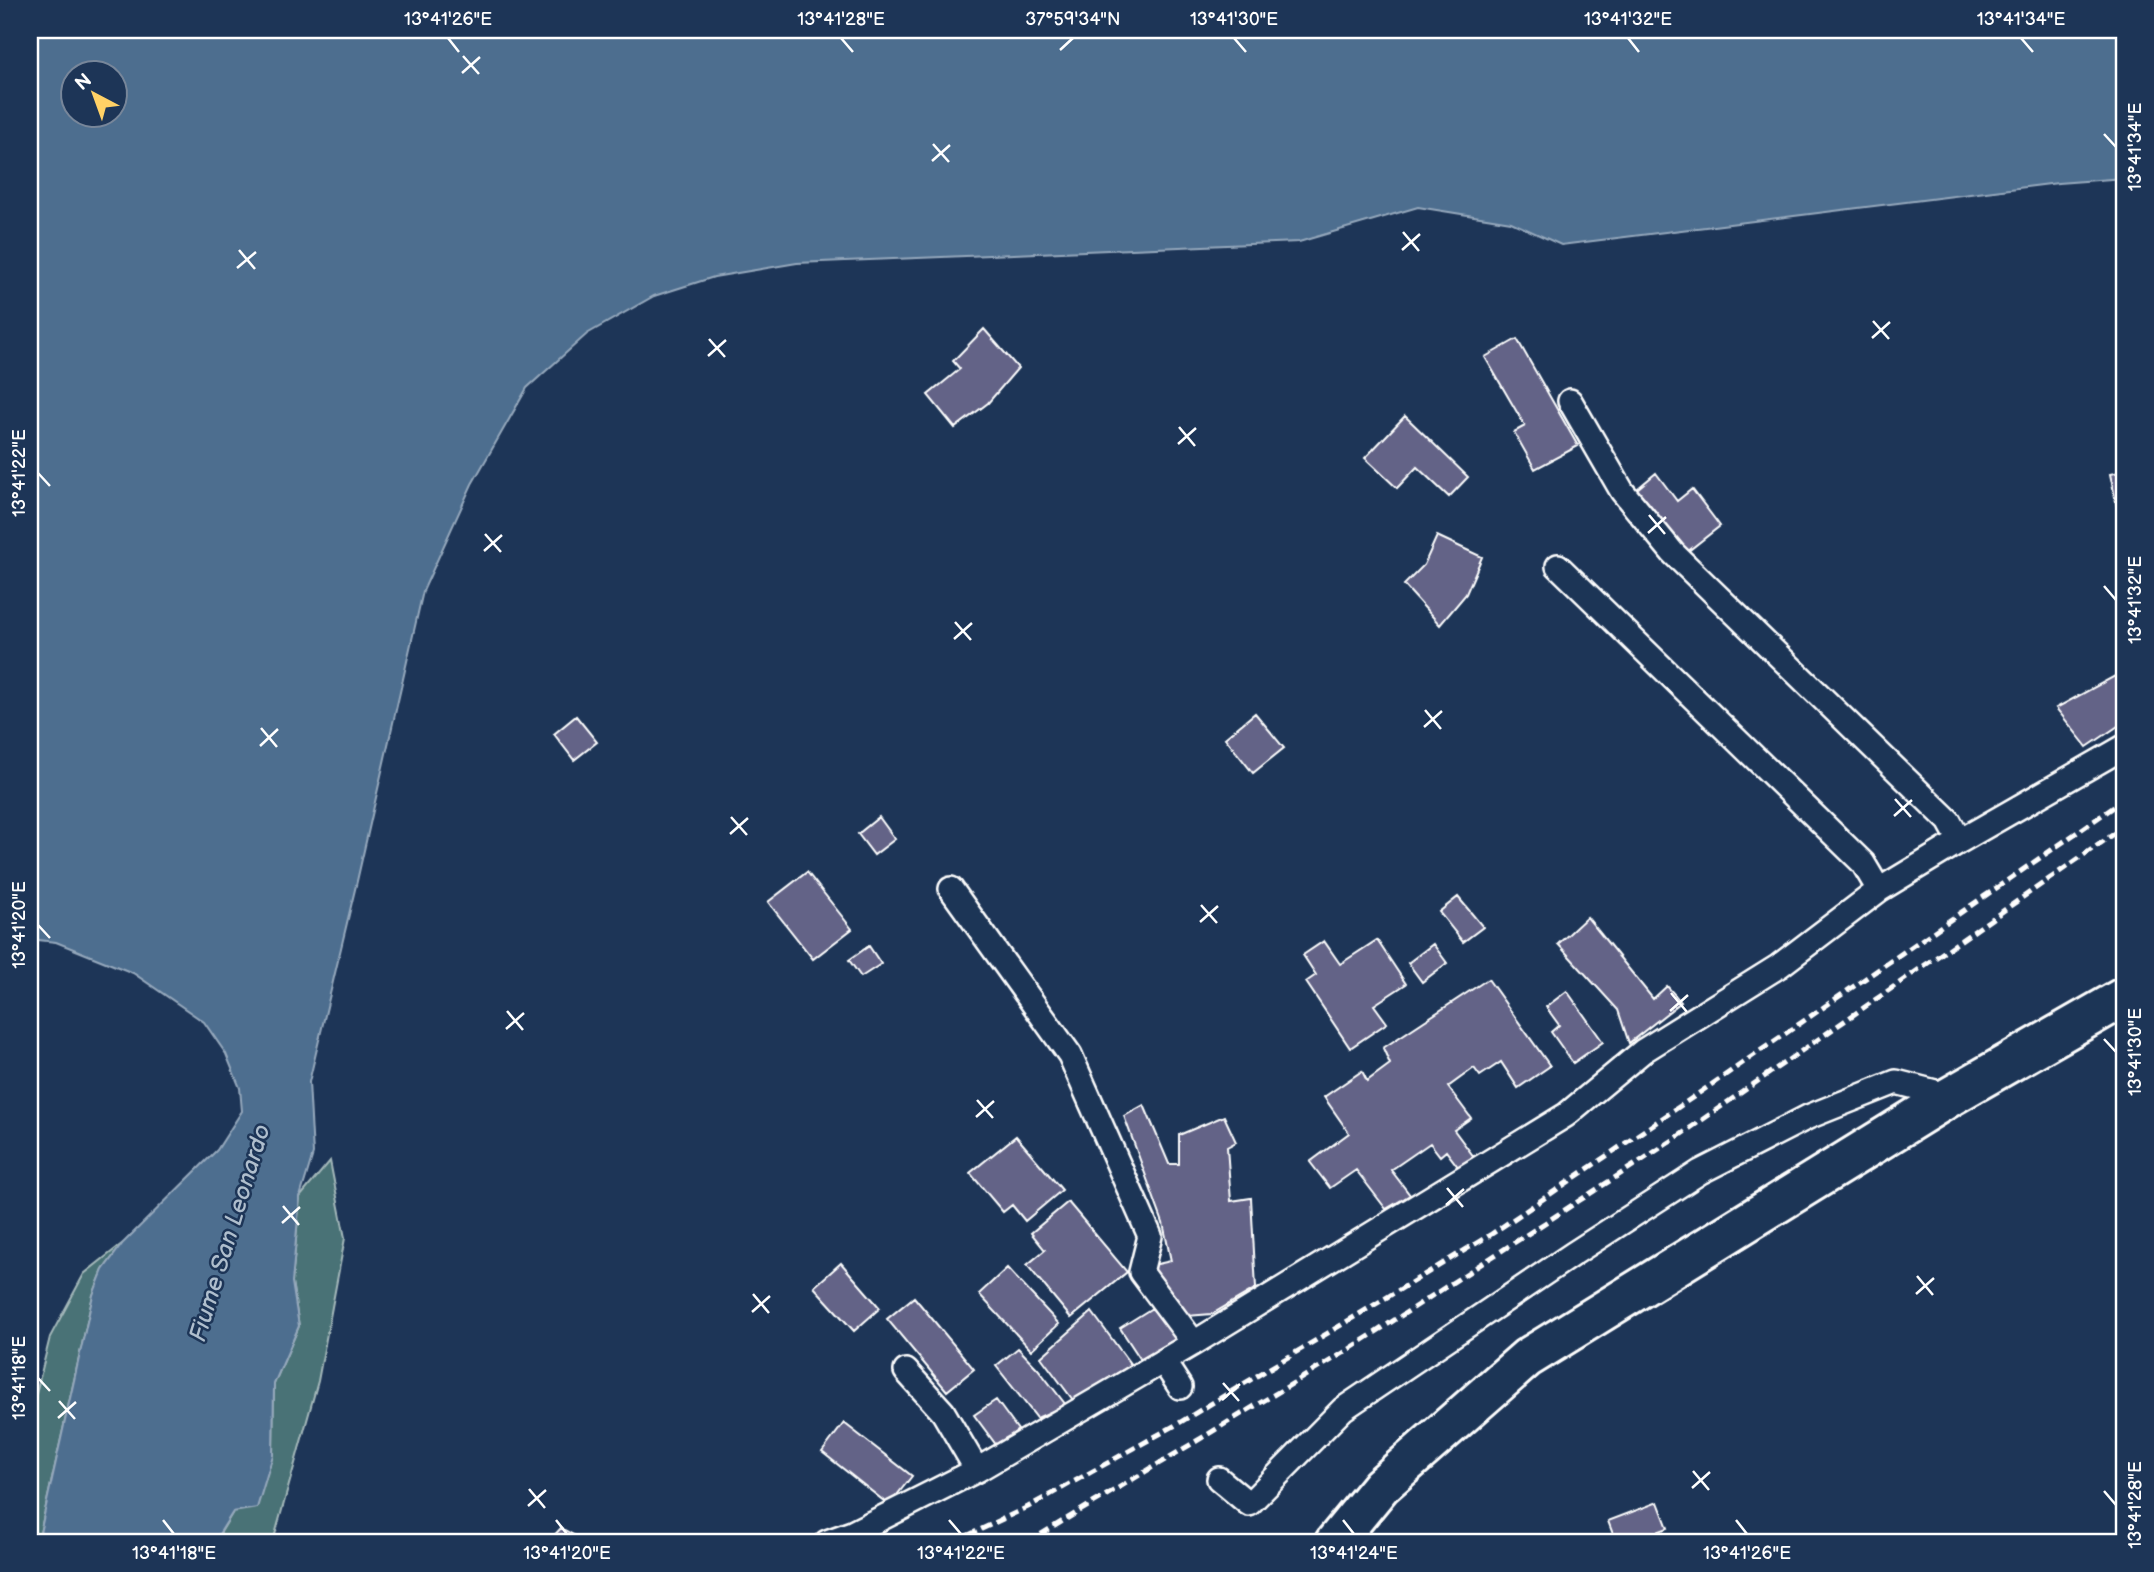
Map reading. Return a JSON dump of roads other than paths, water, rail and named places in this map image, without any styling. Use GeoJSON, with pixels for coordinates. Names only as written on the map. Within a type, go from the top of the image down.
{"type":"FeatureCollection","features":[{"type":"Feature","properties":{"kind":"street"},"geometry":{"type":"LineString","coordinates":[[1335,1542],[1381,1486],[1527,1358],[1951,1096],[2124,997]]}},
{"type":"Feature","properties":{"kind":"lane"},"geometry":{"type":"LineString","coordinates":[[1570,401],[1622,491],[1673,553],[1949,821],[1960,841]]}},
{"type":"Feature","properties":{"kind":"lane"},"geometry":{"type":"LineString","coordinates":[[1558,566],[1863,863],[1880,890]]}},
{"type":"Feature","properties":{"kind":"lane"},"geometry":{"type":"LineString","coordinates":[[827,1542],[852,1533],[977,1470],[1163,1362],[1566,1115],[1643,1051],[1779,966],[1880,890],[2124,747]]}},
{"type":"Feature","properties":{"kind":"lane"},"geometry":{"type":"LineString","coordinates":[[951,889],[1070,1055],[1150,1236],[1141,1272],[1194,1343]]}},
{"type":"Feature","properties":{"kind":"lane"},"geometry":{"type":"LineString","coordinates":[[1219,1479],[1249,1504],[1343,1409],[1700,1172],[1808,1117],[1896,1082],[1951,1096]]}},
{"type":"Feature","properties":{"kind":"lane"},"geometry":{"type":"LineString","coordinates":[[1163,1362],[1180,1387]]}},
{"type":"Feature","properties":{"kind":"lane"},"geometry":{"type":"LineString","coordinates":[[906,1371],[943,1412],[977,1470]]}},
{"type":"Feature","properties":{"kind":"water","name":"Fiume San Leonardo"},"geometry":{"type":"Polygon","coordinates":[[[30,30],[2124,30],[2124,178],[2058,183],[1561,245],[1511,222],[1418,207],[1299,242],[797,263],[714,277],[654,296],[587,334],[527,388],[472,484],[423,591],[309,1082],[313,1154],[300,1197],[292,1282],[299,1326],[274,1384],[273,1455],[257,1508],[233,1512],[214,1542],[38,1542],[93,1295],[103,1270],[123,1243],[217,1150],[242,1111],[240,1088],[226,1054],[204,1022],[133,973],[56,942],[30,939],[30,30]]]}},
{"type":"Feature","properties":{"kind":"railway"},"geometry":{"type":"LineString","coordinates":[[954,1542],[1028,1507],[1174,1426],[1490,1235],[2124,800]]}},
{"type":"Feature","properties":{"kind":"railway"},"geometry":{"type":"LineString","coordinates":[[1028,1542],[1345,1352],[1673,1140],[2124,827]]}}]}
